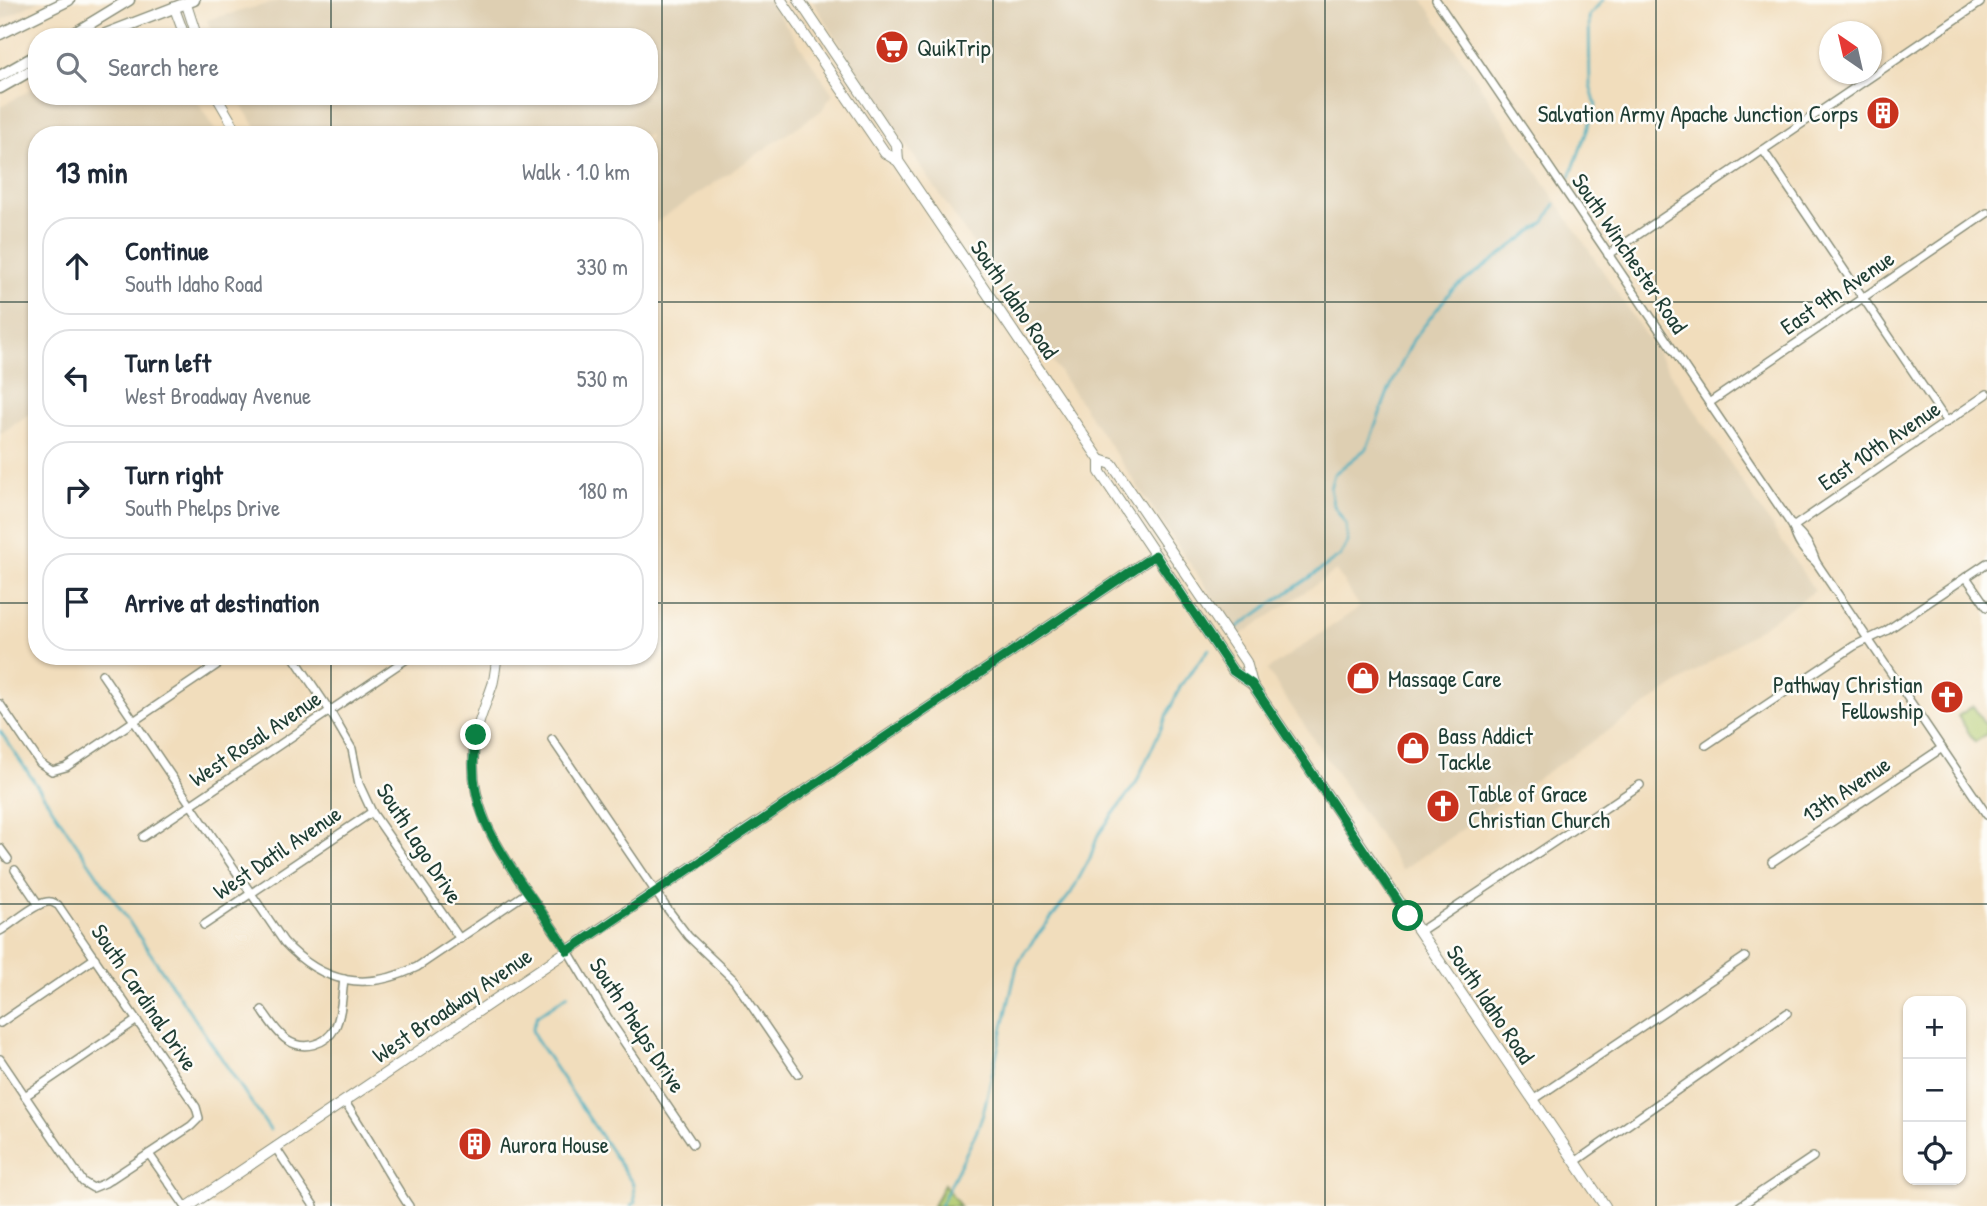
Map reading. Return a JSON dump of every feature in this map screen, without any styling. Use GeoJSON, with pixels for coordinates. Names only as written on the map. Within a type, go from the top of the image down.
{"type":"FeatureCollection","features":[{"type":"Feature","properties":{"kind":"main road"},"geometry":{"type":"LineString","coordinates":[[0,34],[69,0]]}},
{"type":"Feature","properties":{"kind":"main road"},"geometry":{"type":"LineString","coordinates":[[83,28],[129,0]]}},
{"type":"Feature","properties":{"kind":"main road","name":"South Idaho Road"},"geometry":{"type":"LineString","coordinates":[[781,0],[885,153],[898,160],[1100,460],[1100,472],[1233,671],[1252,684]]}},
{"type":"Feature","properties":{"kind":"main road","name":"South Idaho Road"},"geometry":{"type":"LineString","coordinates":[[799,0],[897,146],[898,160]]}},
{"type":"Feature","properties":{"kind":"main road"},"geometry":{"type":"LineString","coordinates":[[119,28],[181,2]]}},
{"type":"Feature","properties":{"kind":"main road"},"geometry":{"type":"LineString","coordinates":[[0,76],[28,60]]}},
{"type":"Feature","properties":{"kind":"main road"},"geometry":{"type":"LineString","coordinates":[[0,88],[28,72]]}},
{"type":"Feature","properties":{"kind":"main road","name":"South Idaho Road"},"geometry":{"type":"LineString","coordinates":[[1100,460],[1112,464],[1246,662],[1252,684],[1605,1206]]}},
{"type":"Feature","properties":{"kind":"main road","name":"West Broadway Avenue"},"geometry":{"type":"LineString","coordinates":[[187,1206],[1155,555]]}},
{"type":"Feature","properties":{"kind":"street","name":"South Winchester Road"},"geometry":{"type":"LineString","coordinates":[[1436,0],[1793,527],[1796,540],[1816,562],[1987,815]]}},
{"type":"Feature","properties":{"kind":"street"},"geometry":{"type":"LineString","coordinates":[[181,2],[184,28]]}},
{"type":"Feature","properties":{"kind":"street"},"geometry":{"type":"LineString","coordinates":[[181,2],[193,28]]}},
{"type":"Feature","properties":{"kind":"street"},"geometry":{"type":"LineString","coordinates":[[1608,255],[1980,3]]}},
{"type":"Feature","properties":{"kind":"street"},"geometry":{"type":"LineString","coordinates":[[221,105],[234,126]]}},
{"type":"Feature","properties":{"kind":"street"},"geometry":{"type":"LineString","coordinates":[[1763,150],[1947,422]]}},
{"type":"Feature","properties":{"kind":"street","name":"East 9th Avenue"},"geometry":{"type":"LineString","coordinates":[[1709,403],[1987,213]]}},
{"type":"Feature","properties":{"kind":"street","name":"East 10th Avenue"},"geometry":{"type":"LineString","coordinates":[[1793,527],[1987,394]]}},
{"type":"Feature","properties":{"kind":"street"},"geometry":{"type":"LineString","coordinates":[[1706,745],[1854,646],[1886,631],[1987,563]]}},
{"type":"Feature","properties":{"kind":"street"},"geometry":{"type":"LineString","coordinates":[[1966,577],[1987,607]]}},
{"type":"Feature","properties":{"kind":"street"},"geometry":{"type":"LineString","coordinates":[[0,704],[40,763],[52,771],[66,767],[216,665]]}},
{"type":"Feature","properties":{"kind":"street","name":"South Lago Drive"},"geometry":{"type":"LineString","coordinates":[[299,665],[352,749],[359,784],[372,812],[460,939]]}},
{"type":"Feature","properties":{"kind":"street","name":"West Rosal Avenue"},"geometry":{"type":"LineString","coordinates":[[143,837],[398,665]]}},
{"type":"Feature","properties":{"kind":"street","name":"South Phelps Drive"},"geometry":{"type":"LineString","coordinates":[[496,665],[474,748],[474,780],[482,814],[491,835],[568,951],[608,1018],[693,1144]]}},
{"type":"Feature","properties":{"kind":"street"},"geometry":{"type":"LineString","coordinates":[[102,674],[284,942],[313,968],[362,982],[400,975],[418,967],[528,892]]}},
{"type":"Feature","properties":{"kind":"street"},"geometry":{"type":"LineString","coordinates":[[552,738],[688,936],[734,980],[798,1074]]}},
{"type":"Feature","properties":{"kind":"street","name":"13th Avenue"},"geometry":{"type":"LineString","coordinates":[[1772,862],[1942,748]]}},
{"type":"Feature","properties":{"kind":"street"},"geometry":{"type":"LineString","coordinates":[[1419,932],[1640,785]]}},
{"type":"Feature","properties":{"kind":"street","name":"West Datil Avenue"},"geometry":{"type":"LineString","coordinates":[[204,925],[372,812]]}},
{"type":"Feature","properties":{"kind":"street"},"geometry":{"type":"LineString","coordinates":[[0,848],[8,859]]}},
{"type":"Feature","properties":{"kind":"street"},"geometry":{"type":"LineString","coordinates":[[0,931],[39,905],[15,870]]}},
{"type":"Feature","properties":{"kind":"street","name":"South Cardinal Drive"},"geometry":{"type":"LineString","coordinates":[[39,905],[54,902],[62,910],[196,1107],[198,1118],[191,1126],[149,1154]]}},
{"type":"Feature","properties":{"kind":"street"},"geometry":{"type":"LineString","coordinates":[[1533,1100],[1745,957]]}},
{"type":"Feature","properties":{"kind":"street"},"geometry":{"type":"LineString","coordinates":[[0,1023],[95,958]]}},
{"type":"Feature","properties":{"kind":"street"},"geometry":{"type":"LineString","coordinates":[[262,1010],[289,1042],[311,1046],[329,1037],[338,1021],[344,979]]}},
{"type":"Feature","properties":{"kind":"street"},"geometry":{"type":"LineString","coordinates":[[1575,1162],[1787,1013]]}},
{"type":"Feature","properties":{"kind":"street"},"geometry":{"type":"LineString","coordinates":[[25,1096],[137,1020]]}},
{"type":"Feature","properties":{"kind":"street"},"geometry":{"type":"LineString","coordinates":[[0,1059],[83,1182],[93,1188],[104,1184],[149,1154],[187,1206]]}},
{"type":"Feature","properties":{"kind":"street"},"geometry":{"type":"LineString","coordinates":[[344,1101],[409,1206]]}},
{"type":"Feature","properties":{"kind":"street"},"geometry":{"type":"LineString","coordinates":[[275,1147],[314,1206]]}},
{"type":"Feature","properties":{"kind":"street"},"geometry":{"type":"LineString","coordinates":[[1740,1206],[1813,1157]]}},
{"type":"Feature","properties":{"kind":"shaded area"},"geometry":{"type":"Polygon","coordinates":[[[0,0],[40,0],[0,21],[0,0]]]}},
{"type":"Feature","properties":{"kind":"shaded area"},"geometry":{"type":"Polygon","coordinates":[[[282,0],[769,0],[833,94],[821,111],[658,221],[658,126],[255,126],[241,105],[658,105],[658,28],[210,28],[207,20],[282,0]]]}},
{"type":"Feature","properties":{"kind":"shaded area"},"geometry":{"type":"Polygon","coordinates":[[[812,0],[1423,0],[1815,591],[1402,870],[1267,670],[1360,607],[1336,571],[1239,636],[875,99],[812,0]]]}},
{"type":"Feature","properties":{"kind":"shaded area"},"geometry":{"type":"Polygon","coordinates":[[[28,91],[28,105],[200,105],[212,126],[28,126],[28,415],[0,434],[0,107],[28,91]]]}},
{"type":"Feature","properties":{"kind":"green space"},"geometry":{"type":"Polygon","coordinates":[[[1973,706],[1987,727],[1987,734],[1975,742],[1958,716],[1973,706]]]}},
{"type":"Feature","properties":{"kind":"green space"},"geometry":{"type":"Polygon","coordinates":[[[944,1184],[960,1206],[933,1206],[944,1184]]]}},
{"type":"Feature","properties":{"kind":"waterway"},"geometry":{"type":"LineString","coordinates":[[1570,177],[1596,106],[1590,85],[1589,16],[1603,0]]}},
{"type":"Feature","properties":{"kind":"waterway"},"geometry":{"type":"LineString","coordinates":[[1235,629],[1340,556],[1348,542],[1346,524],[1333,504],[1330,488],[1334,474],[1367,448],[1388,392],[1413,340],[1451,291],[1545,222],[1555,204]]}},
{"type":"Feature","properties":{"kind":"waterway"},"geometry":{"type":"LineString","coordinates":[[940,1206],[983,1114],[1017,966],[1026,950],[1071,893],[1090,858],[1098,835],[1136,783],[1181,685],[1209,649]]}},
{"type":"Feature","properties":{"kind":"waterway"},"geometry":{"type":"LineString","coordinates":[[0,731],[270,1130]]}},
{"type":"Feature","properties":{"kind":"waterway"},"geometry":{"type":"LineString","coordinates":[[568,995],[537,1016],[532,1030],[633,1184],[635,1203],[631,1206]]}},
{"type":"Feature","properties":{"kind":"place","name":"QuikTrip"},"geometry":{"type":"Point","coordinates":[892,47]}},
{"type":"Feature","properties":{"kind":"place","name":"Salvation Army Apache Junction Corps"},"geometry":{"type":"Point","coordinates":[1883,113]}},
{"type":"Feature","properties":{"kind":"place","name":"Massage Care"},"geometry":{"type":"Point","coordinates":[1363,678]}},
{"type":"Feature","properties":{"kind":"place","name":"Pathway Christian Fellowship"},"geometry":{"type":"Point","coordinates":[1947,697]}},
{"type":"Feature","properties":{"kind":"place","name":"Bass Addict Tackle"},"geometry":{"type":"Point","coordinates":[1413,748]}},
{"type":"Feature","properties":{"kind":"place","name":"Table of Grace Christian Church"},"geometry":{"type":"Point","coordinates":[1443,806]}},
{"type":"Feature","properties":{"kind":"place","name":"Aurora House"},"geometry":{"type":"Point","coordinates":[475,1144]}},
{"type":"Feature","properties":{"kind":"route"},"geometry":{"type":"LineString","coordinates":[[476,735],[474,780],[486,825],[496,846],[568,951],[1155,555],[1233,671],[1252,684],[1408,916]]}}]}
